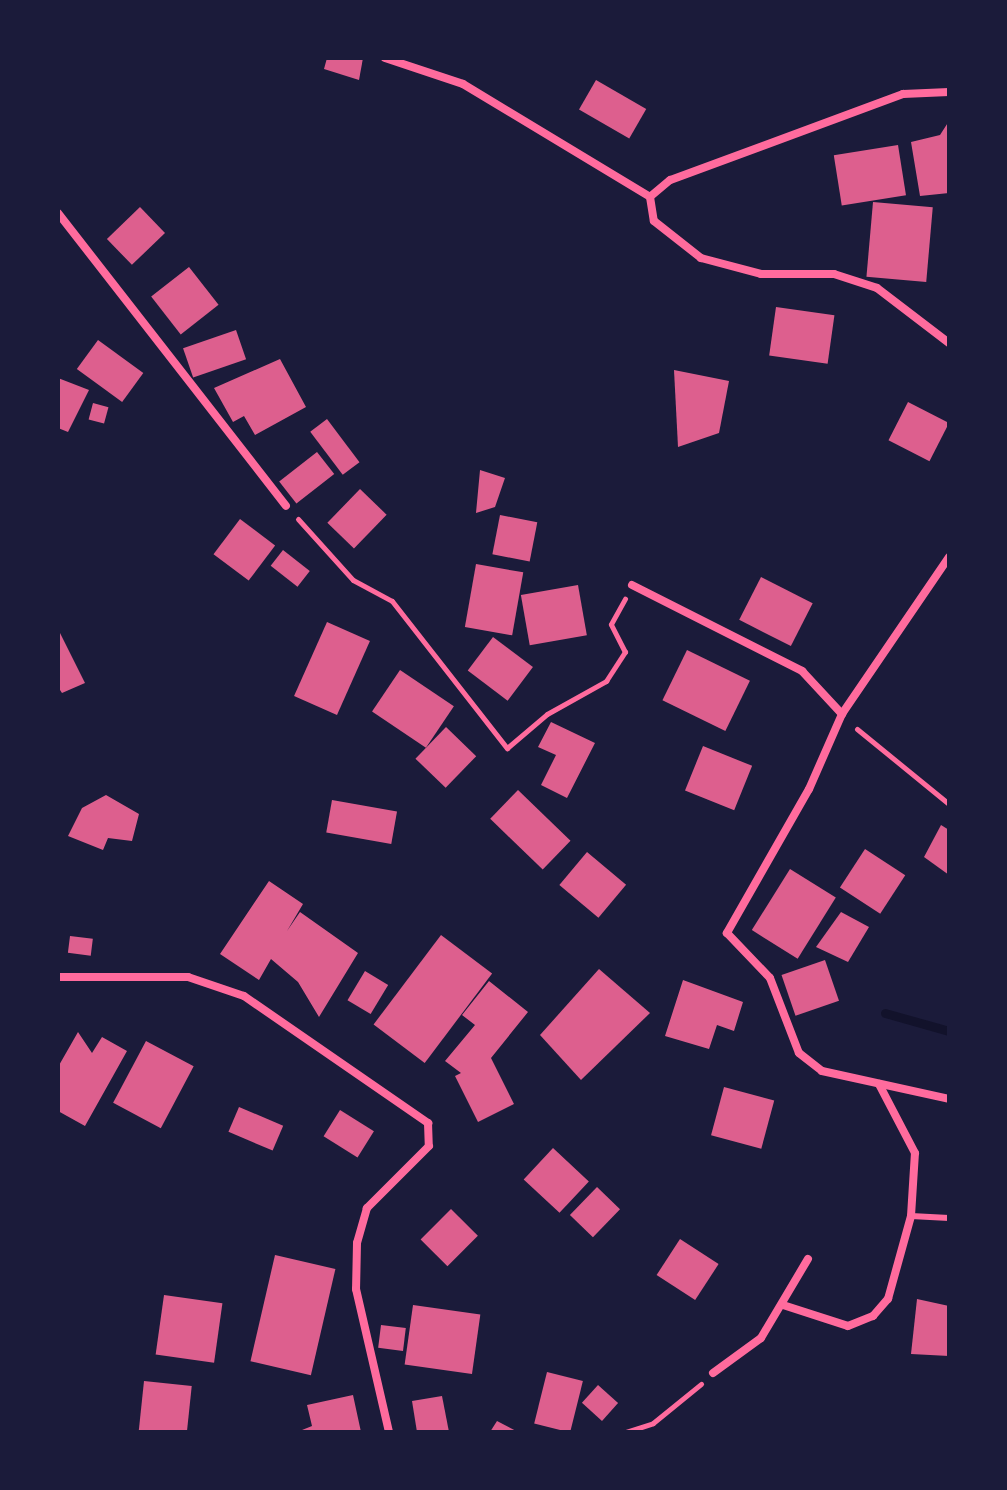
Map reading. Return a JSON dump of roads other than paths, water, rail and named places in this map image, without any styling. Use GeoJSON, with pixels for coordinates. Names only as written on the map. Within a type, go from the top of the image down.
{"type":"FeatureCollection","features":[{"type":"Feature","properties":{"kind":"street"},"geometry":{"type":"LineString","coordinates":[[385,58],[463,84],[650,197],[654,221],[701,258],[761,274],[834,274],[877,288],[949,343]]}},
{"type":"Feature","properties":{"kind":"street"},"geometry":{"type":"LineString","coordinates":[[650,197],[670,180],[903,94],[949,92]]}},
{"type":"Feature","properties":{"kind":"street"},"geometry":{"type":"LineString","coordinates":[[58,213],[286,506]]}},
{"type":"Feature","properties":{"kind":"street"},"geometry":{"type":"LineString","coordinates":[[949,557],[842,714],[809,789],[727,933],[770,978],[799,1053],[822,1071],[949,1099]]}},
{"type":"Feature","properties":{"kind":"street"},"geometry":{"type":"LineString","coordinates":[[632,585],[802,671],[842,714]]}},
{"type":"Feature","properties":{"kind":"street"},"geometry":{"type":"LineString","coordinates":[[58,977],[188,977],[244,996],[428,1123],[429,1146],[367,1208],[357,1243],[356,1289],[389,1432]]}},
{"type":"Feature","properties":{"kind":"street"},"geometry":{"type":"LineString","coordinates":[[783,1305],[848,1326],[873,1316],[888,1299],[911,1216],[915,1153],[879,1084]]}},
{"type":"Feature","properties":{"kind":"street"},"geometry":{"type":"LineString","coordinates":[[713,1373],[761,1338],[808,1259]]}},
{"type":"Feature","properties":{"kind":"lane"},"geometry":{"type":"LineString","coordinates":[[911,1216],[949,1218]]}},
{"type":"Feature","properties":{"kind":"waterway"},"geometry":{"type":"LineString","coordinates":[[885,1013],[949,1031]]}}]}
